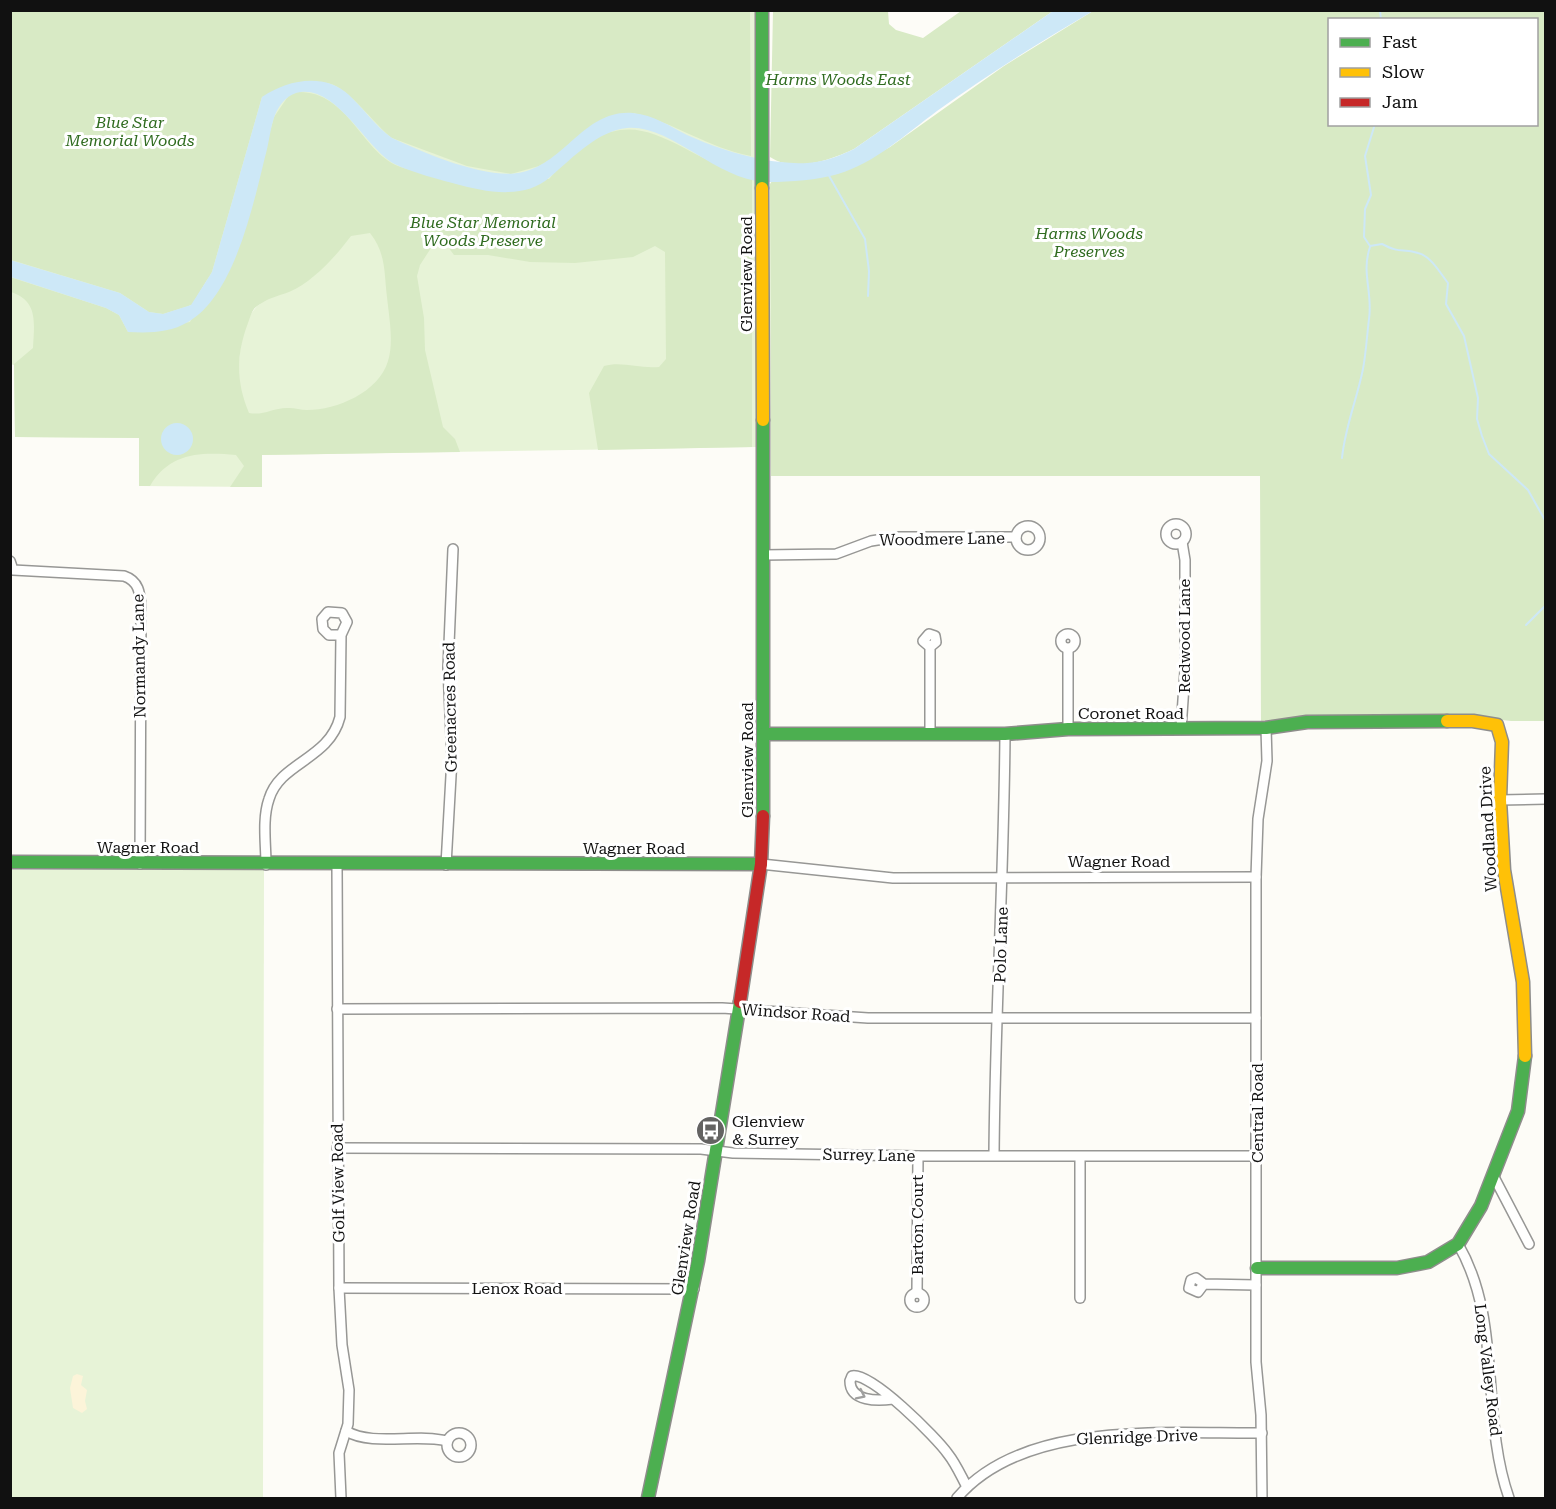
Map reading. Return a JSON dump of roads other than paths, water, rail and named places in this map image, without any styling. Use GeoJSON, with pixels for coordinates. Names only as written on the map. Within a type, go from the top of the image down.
{"type":"FeatureCollection","features":[{"type":"Feature","properties":{"kind":"street","name":"Glenview Road"},"geometry":{"type":"LineString","coordinates":[[648,1498],[672,1399],[694,1288],[740,1009],[761,864],[764,795],[762,10]]}},
{"type":"Feature","properties":{"kind":"street","name":"Woodmere Lane"},"geometry":{"type":"LineString","coordinates":[[763,555],[836,554],[887,537],[1016,537]]}},
{"type":"Feature","properties":{"kind":"street","name":"Redwood Lane"},"geometry":{"type":"LineString","coordinates":[[1181,729],[1185,671],[1185,560],[1182,542]]}},
{"type":"Feature","properties":{"kind":"street","name":"Greenacres Road"},"geometry":{"type":"LineString","coordinates":[[446,865],[452,758],[448,668],[453,549]]}},
{"type":"Feature","properties":{"kind":"street","name":"Normandy Lane"},"geometry":{"type":"LineString","coordinates":[[10,561],[13,570],[124,576],[135,581],[138,587],[141,606],[140,864]]}},
{"type":"Feature","properties":{"kind":"street"},"geometry":{"type":"LineString","coordinates":[[266,864],[266,821],[269,797],[280,780],[325,746],[338,728],[341,635]]}},
{"type":"Feature","properties":{"kind":"street"},"geometry":{"type":"LineString","coordinates":[[930,647],[930,733]]}},
{"type":"Feature","properties":{"kind":"street"},"geometry":{"type":"LineString","coordinates":[[1068,649],[1068,729]]}},
{"type":"Feature","properties":{"kind":"street","name":"Coronet Road"},"geometry":{"type":"LineString","coordinates":[[763,734],[1005,734],[1068,729],[1266,728],[1307,722],[1473,721],[1497,725]]}},
{"type":"Feature","properties":{"kind":"street","name":"Woodland Drive"},"geometry":{"type":"LineString","coordinates":[[1257,1268],[1397,1268],[1428,1262],[1458,1244],[1477,1214],[1494,1177],[1518,1111],[1526,1044],[1523,982],[1504,872],[1500,800],[1502,742],[1497,725]]}},
{"type":"Feature","properties":{"kind":"street","name":"Central Road"},"geometry":{"type":"LineString","coordinates":[[1262,1498],[1262,1433],[1256,1362],[1256,877],[1258,819],[1267,761],[1266,728]]}},
{"type":"Feature","properties":{"kind":"street","name":"Polo Lane"},"geometry":{"type":"LineString","coordinates":[[994,1155],[997,1018],[1004,877],[1005,734]]}},
{"type":"Feature","properties":{"kind":"street"},"geometry":{"type":"LineString","coordinates":[[1500,800],[1545,799]]}},
{"type":"Feature","properties":{"kind":"street","name":"Wagner Road"},"geometry":{"type":"LineString","coordinates":[[10,862],[337,865],[761,864],[893,879],[1256,877]]}},
{"type":"Feature","properties":{"kind":"street","name":"Golf View Road"},"geometry":{"type":"LineString","coordinates":[[337,865],[339,1288],[342,1345],[349,1390],[346,1431],[339,1453],[340,1498]]}},
{"type":"Feature","properties":{"kind":"street","name":"Windsor Road"},"geometry":{"type":"LineString","coordinates":[[337,1009],[740,1009],[848,1018],[1256,1017]]}},
{"type":"Feature","properties":{"kind":"street","name":"Surrey Lane"},"geometry":{"type":"LineString","coordinates":[[337,1148],[701,1149],[918,1156],[1257,1156]]}},
{"type":"Feature","properties":{"kind":"street","name":"Barton Court"},"geometry":{"type":"LineString","coordinates":[[917,1293],[918,1156]]}},
{"type":"Feature","properties":{"kind":"street"},"geometry":{"type":"LineString","coordinates":[[1080,1157],[1080,1298]]}},
{"type":"Feature","properties":{"kind":"street"},"geometry":{"type":"LineString","coordinates":[[1494,1177],[1529,1244]]}},
{"type":"Feature","properties":{"kind":"street","name":"Long Valley Road"},"geometry":{"type":"LineString","coordinates":[[1458,1244],[1470,1268],[1484,1317],[1498,1456],[1509,1498]]}},
{"type":"Feature","properties":{"kind":"street"},"geometry":{"type":"LineString","coordinates":[[1204,1284],[1256,1285]]}},
{"type":"Feature","properties":{"kind":"street","name":"Lenox Road"},"geometry":{"type":"LineString","coordinates":[[339,1288],[694,1288]]}},
{"type":"Feature","properties":{"kind":"street"},"geometry":{"type":"LineString","coordinates":[[893,1399],[944,1448],[967,1487]]}},
{"type":"Feature","properties":{"kind":"street"},"geometry":{"type":"LineString","coordinates":[[346,1431],[362,1438],[427,1437],[447,1441]]}},
{"type":"Feature","properties":{"kind":"street","name":"Glenridge Drive"},"geometry":{"type":"LineString","coordinates":[[957,1498],[967,1487],[997,1467],[1062,1441],[1117,1435],[1262,1433]]}},
{"type":"Feature","properties":{"kind":"water"},"geometry":{"type":"Polygon","coordinates":[[[1053,11],[1093,11],[975,85],[865,163],[838,174],[804,180],[770,182],[751,180],[715,165],[661,135],[644,129],[627,128],[597,139],[550,177],[529,189],[505,192],[479,190],[405,169],[391,162],[338,108],[326,99],[314,93],[292,94],[279,107],[275,115],[247,224],[229,271],[218,292],[204,309],[188,322],[167,330],[128,332],[119,315],[106,308],[11,277],[10,260],[120,293],[149,312],[163,314],[191,305],[212,272],[262,97],[294,83],[317,81],[328,83],[349,95],[392,138],[457,164],[493,173],[523,172],[538,166],[552,158],[588,127],[602,119],[616,114],[633,113],[655,118],[716,147],[750,157],[784,163],[816,162],[831,159],[854,149],[1053,11]]]}},
{"type":"Feature","properties":{"kind":"water"},"geometry":{"type":"Polygon","coordinates":[[[177,423],[189,427],[193,439],[189,451],[177,455],[165,451],[161,439],[165,427],[177,423]]]}},
{"type":"Feature","properties":{"kind":"waterway"},"geometry":{"type":"LineString","coordinates":[[1380,10],[1381,18]]}},
{"type":"Feature","properties":{"kind":"waterway"},"geometry":{"type":"LineString","coordinates":[[1374,126],[1365,156],[1371,195],[1365,209],[1364,237],[1370,246],[1382,244],[1393,249],[1423,255],[1435,265],[1448,283],[1446,304],[1464,336],[1478,398],[1477,419],[1489,454],[1528,490],[1546,522]]}},
{"type":"Feature","properties":{"kind":"waterway"},"geometry":{"type":"LineString","coordinates":[[828,174],[865,239],[869,271],[868,296]]}},
{"type":"Feature","properties":{"kind":"waterway"},"geometry":{"type":"LineString","coordinates":[[1342,458],[1365,357],[1370,310],[1367,274],[1370,247]]}},
{"type":"Feature","properties":{"kind":"waterway"},"geometry":{"type":"LineString","coordinates":[[1526,625],[1546,605]]}},
{"type":"Feature","properties":{"kind":"place","name":"Glenview & Surrey"},"geometry":{"type":"Point","coordinates":[711,1130]}},
{"type":"Feature","properties":{"kind":"park label","name":"Harms Woods East"},"geometry":{"type":"Point","coordinates":[838,79]}},
{"type":"Feature","properties":{"kind":"park label","name":"Blue Star Memorial Woods"},"geometry":{"type":"Point","coordinates":[130,131]}},
{"type":"Feature","properties":{"kind":"park label","name":"Blue Star Memorial Woods Preserve"},"geometry":{"type":"Point","coordinates":[483,231]}},
{"type":"Feature","properties":{"kind":"park label","name":"Harms Woods Preserves"},"geometry":{"type":"Point","coordinates":[1089,242]}}]}
